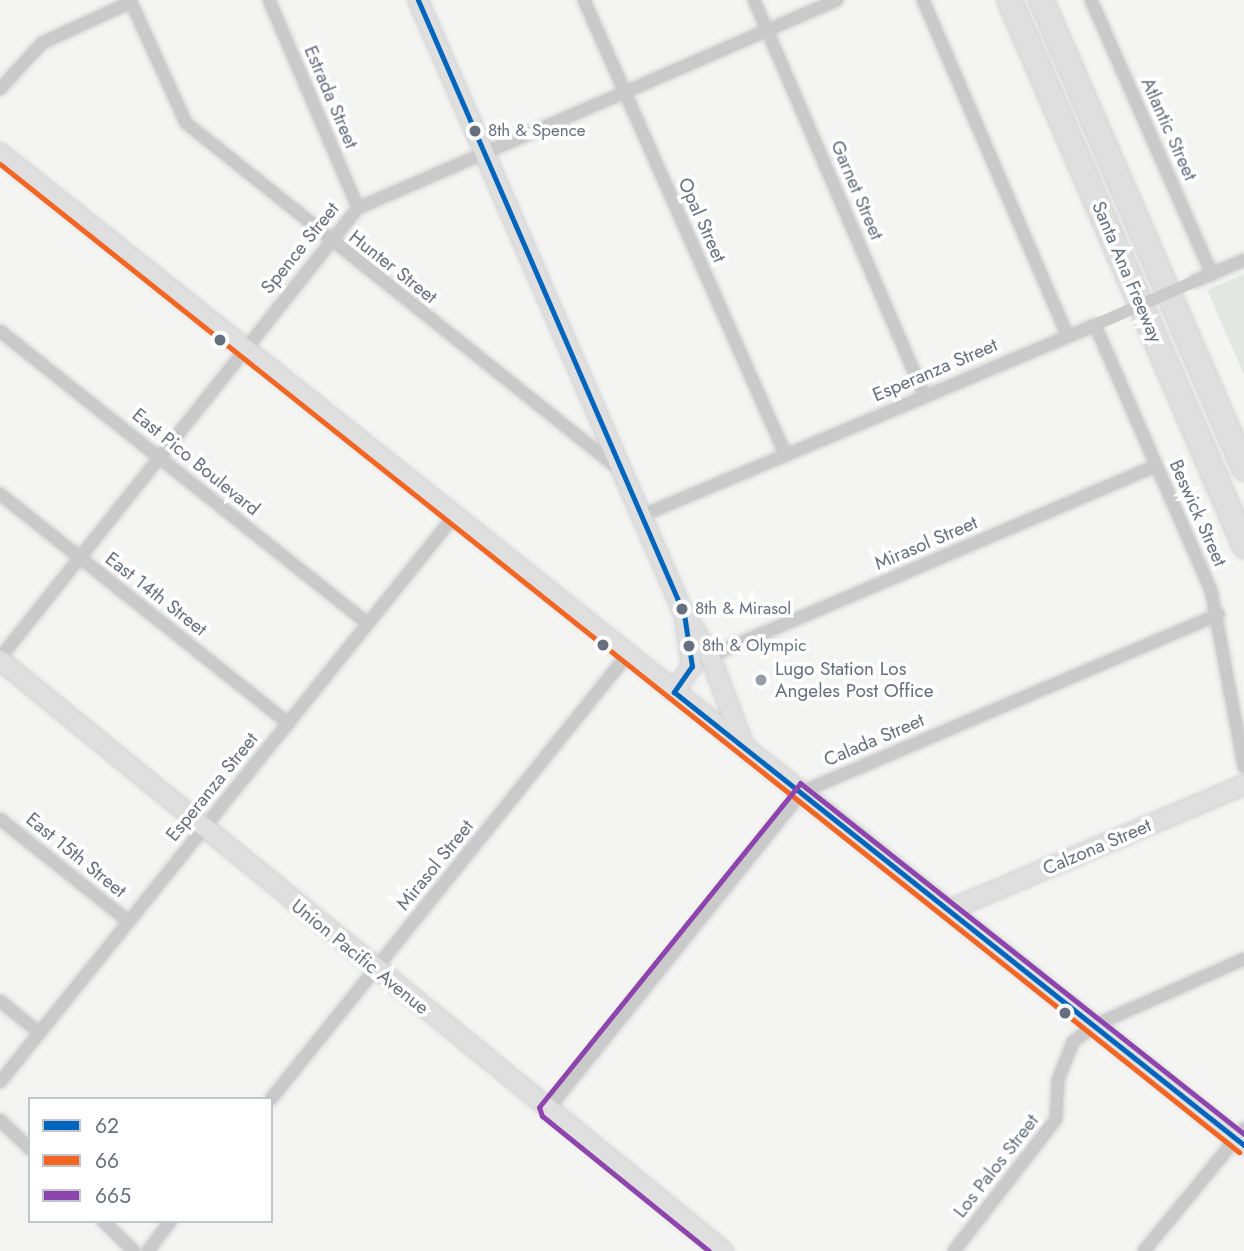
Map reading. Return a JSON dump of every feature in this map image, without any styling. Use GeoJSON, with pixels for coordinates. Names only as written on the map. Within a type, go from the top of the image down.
{"type":"FeatureCollection","features":[{"type":"Feature","properties":{"kind":"highway","name":"Santa Ana Freeway"},"geometry":{"type":"LineString","coordinates":[[1009,0],[1244,545]]}},
{"type":"Feature","properties":{"kind":"highway","name":"Santa Ana Freeway"},"geometry":{"type":"LineString","coordinates":[[1041,0],[1244,468]]}},
{"type":"Feature","properties":{"kind":"main road"},"geometry":{"type":"LineString","coordinates":[[418,0],[684,614],[710,656],[744,746]]}},
{"type":"Feature","properties":{"kind":"main road"},"geometry":{"type":"LineString","coordinates":[[0,153],[674,692],[1241,1137]]}},
{"type":"Feature","properties":{"kind":"main road"},"geometry":{"type":"LineString","coordinates":[[674,692],[692,666],[684,614]]}},
{"type":"Feature","properties":{"kind":"main road","name":"Union Pacific Avenue"},"geometry":{"type":"LineString","coordinates":[[0,659],[375,970],[721,1250]]}},
{"type":"Feature","properties":{"kind":"main road","name":"Calzona Street"},"geometry":{"type":"LineString","coordinates":[[949,910],[1244,785]]}},
{"type":"Feature","properties":{"kind":"street","name":"Estrada Street"},"geometry":{"type":"LineString","coordinates":[[269,0],[358,208]]}},
{"type":"Feature","properties":{"kind":"street","name":"Opal Street"},"geometry":{"type":"LineString","coordinates":[[584,0],[786,455]]}},
{"type":"Feature","properties":{"kind":"street","name":"Garnet Street"},"geometry":{"type":"LineString","coordinates":[[754,0],[924,395]]}},
{"type":"Feature","properties":{"kind":"street","name":"Spence Street"},"geometry":{"type":"LineString","coordinates":[[0,659],[328,241],[358,208],[837,0]]}},
{"type":"Feature","properties":{"kind":"street"},"geometry":{"type":"LineString","coordinates":[[923,0],[1067,334]]}},
{"type":"Feature","properties":{"kind":"street","name":"Atlantic Street"},"geometry":{"type":"LineString","coordinates":[[1091,0],[1212,274]]}},
{"type":"Feature","properties":{"kind":"street"},"geometry":{"type":"LineString","coordinates":[[0,89],[42,43],[131,1]]}},
{"type":"Feature","properties":{"kind":"street","name":"Hunter Street"},"geometry":{"type":"LineString","coordinates":[[131,1],[186,123],[328,241],[621,470]]}},
{"type":"Feature","properties":{"kind":"street","name":"Esperanza Street"},"geometry":{"type":"LineString","coordinates":[[641,516],[1244,260]]}},
{"type":"Feature","properties":{"kind":"street","name":"Beswick Street"},"geometry":{"type":"LineString","coordinates":[[1095,325],[1219,614],[1244,767]]}},
{"type":"Feature","properties":{"kind":"street","name":"East Pico Boulevard"},"geometry":{"type":"LineString","coordinates":[[0,331],[368,624]]}},
{"type":"Feature","properties":{"kind":"street","name":"Mirasol Street"},"geometry":{"type":"LineString","coordinates":[[710,656],[1156,466]]}},
{"type":"Feature","properties":{"kind":"street","name":"East 14th Street"},"geometry":{"type":"LineString","coordinates":[[0,494],[289,724]]}},
{"type":"Feature","properties":{"kind":"street","name":"Esperanza Street"},"geometry":{"type":"LineString","coordinates":[[0,1082],[455,515]]}},
{"type":"Feature","properties":{"kind":"street","name":"Calada Street"},"geometry":{"type":"LineString","coordinates":[[548,1109],[802,792],[1219,614]]}},
{"type":"Feature","properties":{"kind":"street","name":"Mirasol Street"},"geometry":{"type":"LineString","coordinates":[[273,1097],[628,654]]}},
{"type":"Feature","properties":{"kind":"street","name":"East 15th Street"},"geometry":{"type":"LineString","coordinates":[[0,819],[129,922]]}},
{"type":"Feature","properties":{"kind":"street","name":"Los Palos Street"},"geometry":{"type":"LineString","coordinates":[[954,1251],[1045,1137],[1056,1119],[1064,1061],[1073,1042],[1095,1025],[1244,959]]}},
{"type":"Feature","properties":{"kind":"street"},"geometry":{"type":"LineString","coordinates":[[0,1001],[40,1033]]}},
{"type":"Feature","properties":{"kind":"street"},"geometry":{"type":"LineString","coordinates":[[0,1120],[28,1147]]}},
{"type":"Feature","properties":{"kind":"street"},"geometry":{"type":"LineString","coordinates":[[1144,1251],[1241,1137]]}},
{"type":"Feature","properties":{"kind":"street"},"geometry":{"type":"LineString","coordinates":[[105,1223],[134,1251]]}},
{"type":"Feature","properties":{"kind":"street"},"geometry":{"type":"LineString","coordinates":[[148,1251],[170,1223]]}},
{"type":"Feature","properties":{"kind":"shaded area"},"geometry":{"type":"Polygon","coordinates":[[[1244,274],[1244,375],[1207,290],[1244,274]]]}},
{"type":"Feature","properties":{"kind":"transit line","name":"62"},"geometry":{"type":"LineString","coordinates":[[418,0],[684,614],[692,666],[674,692],[1244,1145]]}},
{"type":"Feature","properties":{"kind":"transit line","name":"66"},"geometry":{"type":"LineString","coordinates":[[0,164],[1239,1152]]}},
{"type":"Feature","properties":{"kind":"transit line","name":"665"},"geometry":{"type":"LineString","coordinates":[[709,1251],[542,1116],[539,1107],[800,783],[1244,1134]]}},
{"type":"Feature","properties":{"kind":"place","name":"8th & Spence"},"geometry":{"type":"Point","coordinates":[475,131]}},
{"type":"Feature","properties":{"kind":"place","name":"8th & Mirasol"},"geometry":{"type":"Point","coordinates":[682,609]}},
{"type":"Feature","properties":{"kind":"place","name":"8th & Olympic"},"geometry":{"type":"Point","coordinates":[689,646]}},
{"type":"Feature","properties":{"kind":"place","name":"Lugo Station Los Angeles Post Office"},"geometry":{"type":"Point","coordinates":[761,680]}}]}
